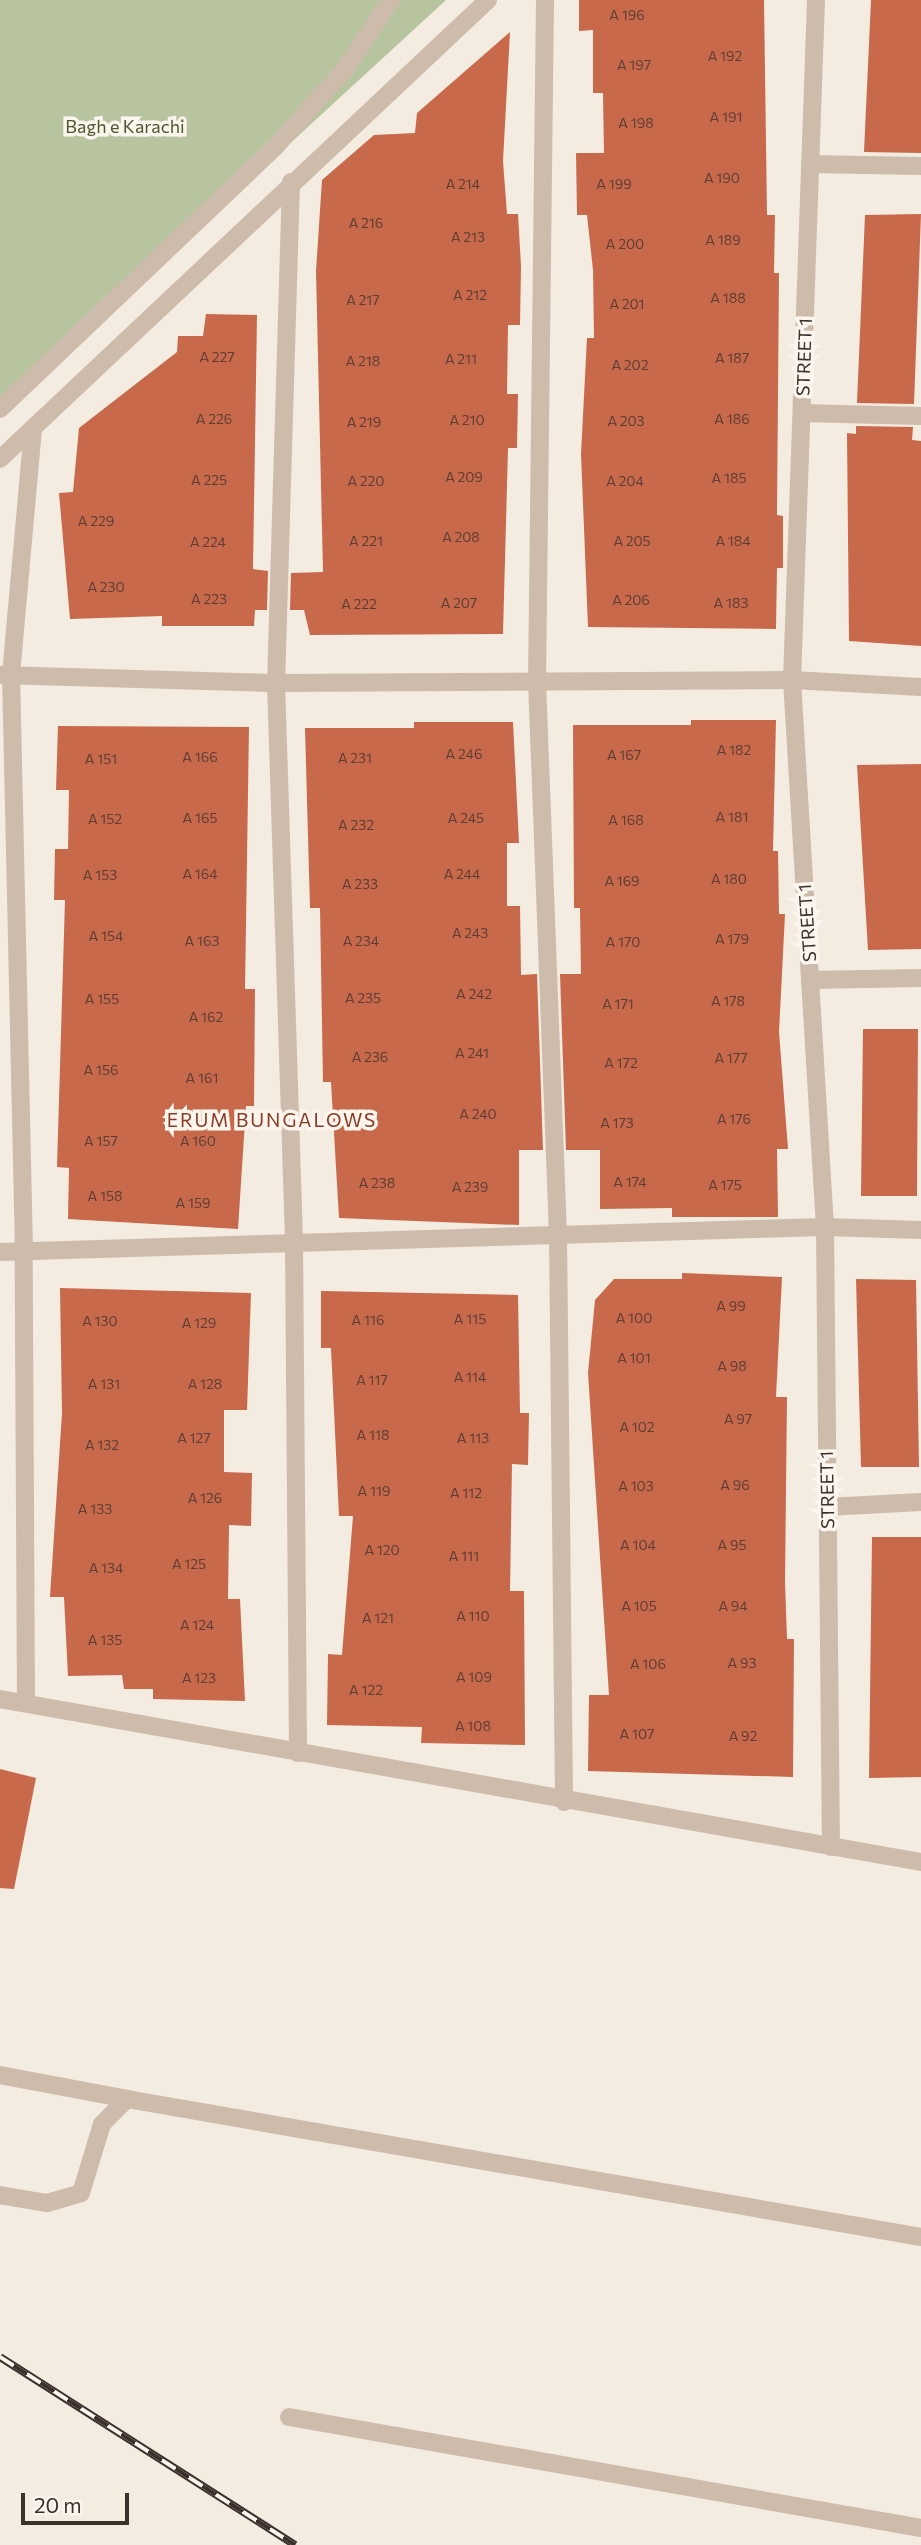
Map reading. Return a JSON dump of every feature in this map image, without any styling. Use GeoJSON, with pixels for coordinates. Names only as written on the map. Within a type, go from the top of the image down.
{"type":"FeatureCollection","features":[{"type":"Feature","properties":{"kind":"street"},"geometry":{"type":"LineString","coordinates":[[0,409],[276,146],[346,68],[391,0]]}},
{"type":"Feature","properties":{"kind":"street"},"geometry":{"type":"LineString","coordinates":[[0,459],[291,182],[488,0]]}},
{"type":"Feature","properties":{"kind":"street"},"geometry":{"type":"LineString","coordinates":[[545,0],[537,681],[558,1234],[564,1802]]}},
{"type":"Feature","properties":{"kind":"street","name":"STREET 1"},"geometry":{"type":"LineString","coordinates":[[816,0],[792,680],[824,1227],[831,1847]]}},
{"type":"Feature","properties":{"kind":"street"},"geometry":{"type":"LineString","coordinates":[[810,164],[921,166]]}},
{"type":"Feature","properties":{"kind":"street"},"geometry":{"type":"LineString","coordinates":[[291,182],[276,683],[294,1241],[298,1754]]}},
{"type":"Feature","properties":{"kind":"street"},"geometry":{"type":"LineString","coordinates":[[802,413],[921,416]]}},
{"type":"Feature","properties":{"kind":"street"},"geometry":{"type":"LineString","coordinates":[[26,1703],[24,1251],[6,675],[33,428]]}},
{"type":"Feature","properties":{"kind":"street"},"geometry":{"type":"LineString","coordinates":[[6,675],[276,683],[792,680],[921,687]]}},
{"type":"Feature","properties":{"kind":"street"},"geometry":{"type":"LineString","coordinates":[[810,980],[921,978]]}},
{"type":"Feature","properties":{"kind":"street"},"geometry":{"type":"LineString","coordinates":[[0,1252],[824,1227],[921,1230]]}},
{"type":"Feature","properties":{"kind":"street"},"geometry":{"type":"LineString","coordinates":[[827,1507],[921,1502]]}},
{"type":"Feature","properties":{"kind":"street"},"geometry":{"type":"LineString","coordinates":[[0,1699],[564,1802],[921,1862]]}},
{"type":"Feature","properties":{"kind":"street"},"geometry":{"type":"LineString","coordinates":[[0,2075],[921,2236]]}},
{"type":"Feature","properties":{"kind":"street"},"geometry":{"type":"LineString","coordinates":[[0,2195],[47,2203],[81,2193],[102,2124],[127,2099]]}},
{"type":"Feature","properties":{"kind":"street"},"geometry":{"type":"LineString","coordinates":[[289,2417],[921,2528]]}},
{"type":"Feature","properties":{"kind":"green space","name":"Bagh e Karachi"},"geometry":{"type":"Polygon","coordinates":[[[0,0],[446,0],[0,410],[0,0]]]}},
{"type":"Feature","properties":{"kind":"building"},"geometry":{"type":"Polygon","coordinates":[[[579,0],[764,0],[767,215],[775,215],[774,273],[779,273],[777,515],[783,516],[783,568],[777,568],[776,629],[588,627],[581,454],[587,338],[594,338],[593,270],[587,215],[577,215],[576,153],[604,153],[603,93],[593,93],[593,30],[579,31],[579,0]]]}},
{"type":"Feature","properties":{"kind":"building"},"geometry":{"type":"Polygon","coordinates":[[[871,0],[921,0],[921,153],[864,152],[871,0]]]}},
{"type":"Feature","properties":{"kind":"building"},"geometry":{"type":"Polygon","coordinates":[[[510,32],[503,161],[507,214],[518,214],[521,266],[520,325],[508,325],[507,394],[518,394],[517,448],[508,448],[503,634],[310,635],[304,610],[290,610],[291,573],[323,572],[316,271],[322,180],[374,135],[415,133],[417,113],[510,32]]]}},
{"type":"Feature","properties":{"kind":"building"},"geometry":{"type":"Polygon","coordinates":[[[921,214],[914,404],[857,403],[865,215],[921,214]]]}},
{"type":"Feature","properties":{"kind":"building"},"geometry":{"type":"Polygon","coordinates":[[[206,314],[257,315],[253,569],[268,571],[267,610],[255,610],[254,626],[162,626],[162,616],[70,619],[59,493],[73,492],[79,428],[177,352],[178,336],[203,336],[206,314]]]}},
{"type":"Feature","properties":{"kind":"building"},"geometry":{"type":"Polygon","coordinates":[[[856,426],[913,427],[912,440],[921,441],[921,646],[849,641],[847,433],[856,434],[856,426]]]}},
{"type":"Feature","properties":{"kind":"building"},"geometry":{"type":"Polygon","coordinates":[[[691,720],[776,720],[773,851],[778,851],[779,914],[785,914],[779,1032],[788,1149],[777,1149],[778,1217],[672,1217],[672,1208],[600,1209],[600,1150],[566,1150],[560,974],[581,974],[580,908],[574,908],[573,725],[691,725],[691,720]]]}},
{"type":"Feature","properties":{"kind":"building"},"geometry":{"type":"Polygon","coordinates":[[[414,722],[513,722],[519,843],[507,843],[507,906],[520,906],[521,975],[537,974],[543,1150],[519,1150],[519,1225],[339,1218],[331,1082],[323,1082],[320,908],[310,908],[305,728],[414,728],[414,722]]]}},
{"type":"Feature","properties":{"kind":"building"},"geometry":{"type":"Polygon","coordinates":[[[58,726],[249,727],[245,989],[255,989],[254,1106],[246,1106],[238,1229],[68,1219],[69,1168],[57,1167],[65,900],[54,900],[55,849],[68,849],[69,790],[56,790],[58,726]]]}},
{"type":"Feature","properties":{"kind":"building"},"geometry":{"type":"Polygon","coordinates":[[[921,764],[921,949],[868,950],[857,765],[921,764]]]}},
{"type":"Feature","properties":{"kind":"building"},"geometry":{"type":"Polygon","coordinates":[[[863,1029],[918,1029],[917,1196],[861,1196],[863,1029]]]}},
{"type":"Feature","properties":{"kind":"building"},"geometry":{"type":"Polygon","coordinates":[[[682,1273],[782,1277],[776,1397],[787,1397],[785,1582],[787,1639],[794,1639],[793,1777],[588,1771],[589,1695],[609,1695],[588,1373],[595,1300],[614,1279],[682,1279],[682,1273]]]}},
{"type":"Feature","properties":{"kind":"building"},"geometry":{"type":"Polygon","coordinates":[[[856,1279],[916,1280],[919,1467],[861,1467],[856,1279]]]}},
{"type":"Feature","properties":{"kind":"building"},"geometry":{"type":"Polygon","coordinates":[[[60,1288],[251,1293],[247,1410],[224,1410],[224,1472],[252,1473],[251,1526],[229,1525],[228,1599],[240,1599],[245,1701],[153,1699],[153,1689],[124,1689],[122,1675],[68,1676],[64,1597],[50,1597],[62,1413],[60,1288]]]}},
{"type":"Feature","properties":{"kind":"building"},"geometry":{"type":"Polygon","coordinates":[[[321,1291],[518,1295],[520,1413],[529,1413],[528,1465],[512,1464],[510,1591],[524,1591],[525,1745],[421,1743],[422,1727],[327,1725],[328,1654],[342,1655],[353,1516],[339,1516],[331,1348],[321,1348],[321,1291]]]}},
{"type":"Feature","properties":{"kind":"building"},"geometry":{"type":"Polygon","coordinates":[[[872,1537],[921,1537],[921,1777],[869,1778],[872,1537]]]}},
{"type":"Feature","properties":{"kind":"building"},"geometry":{"type":"Polygon","coordinates":[[[0,1769],[36,1778],[14,1889],[0,1888],[0,1769]]]}},
{"type":"Feature","properties":{"kind":"railway"},"geometry":{"type":"LineString","coordinates":[[0,2357],[295,2545]]}},
{"type":"Feature","properties":{"kind":"district","name":"ERUM BUNGALOWS"},"geometry":{"type":"Point","coordinates":[272,1120]}}]}
